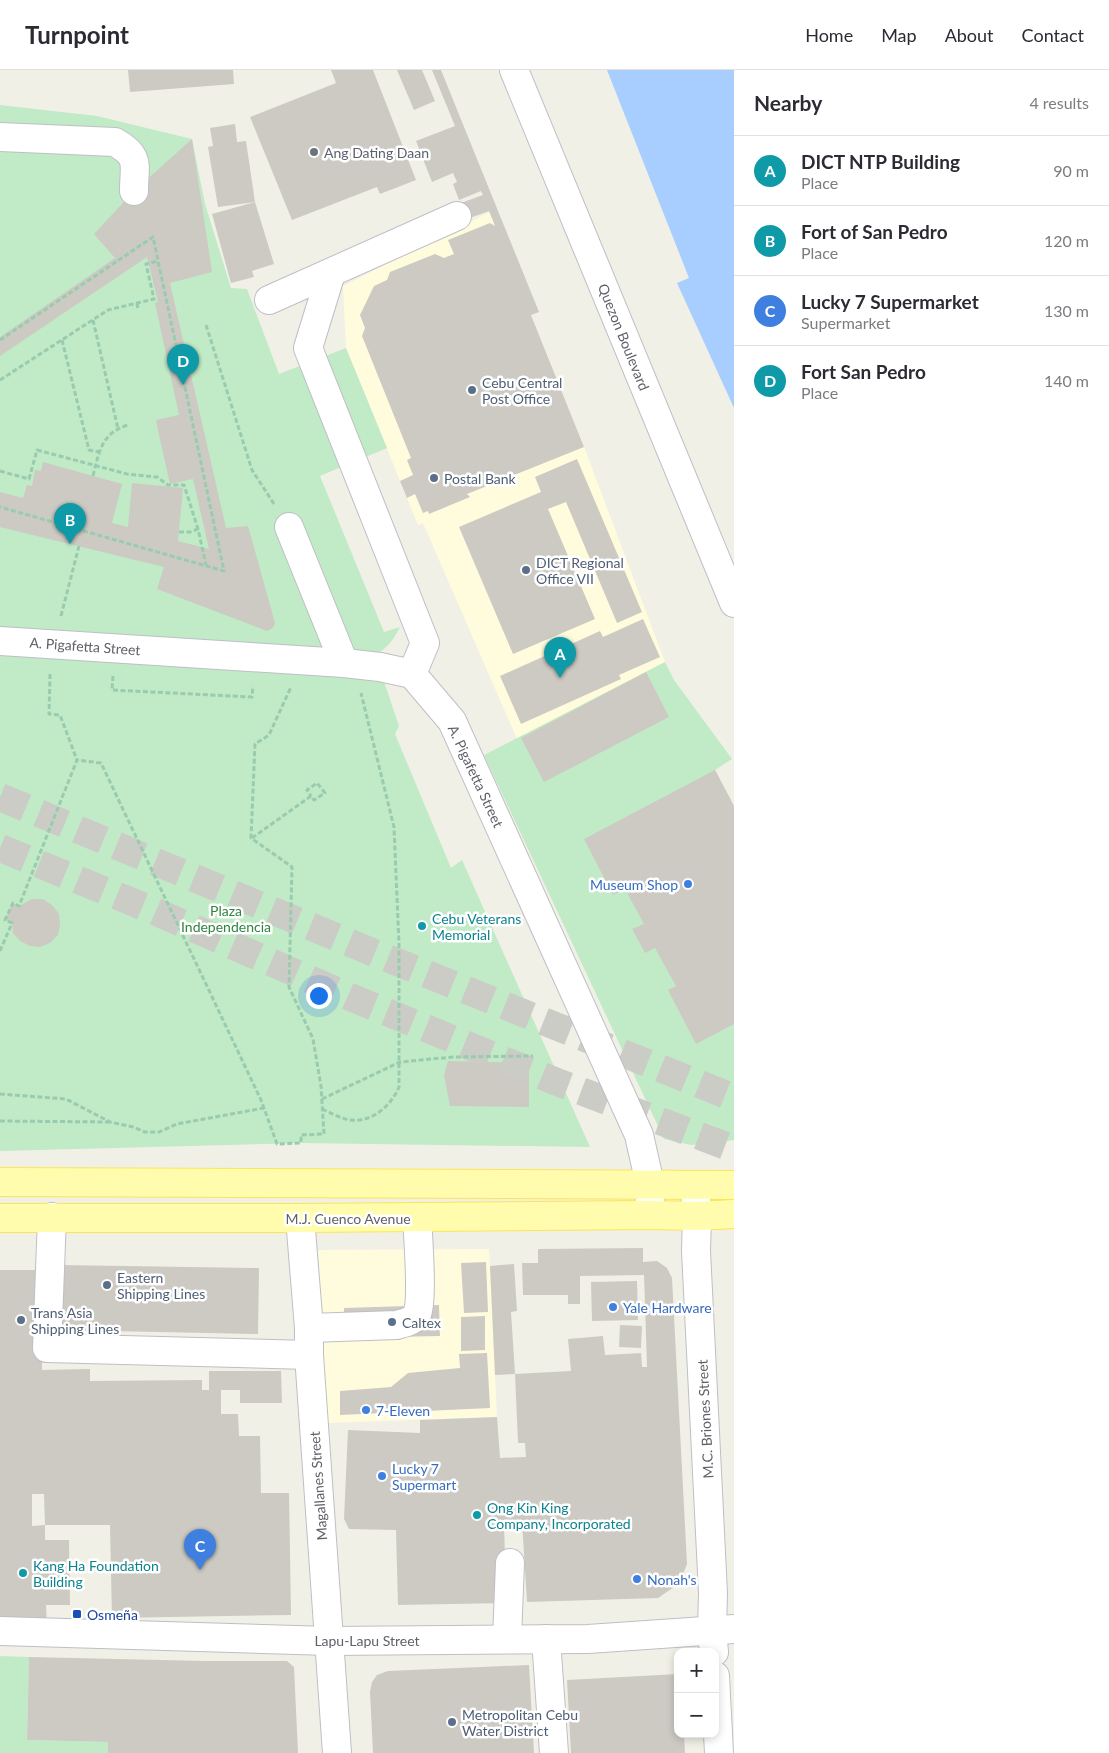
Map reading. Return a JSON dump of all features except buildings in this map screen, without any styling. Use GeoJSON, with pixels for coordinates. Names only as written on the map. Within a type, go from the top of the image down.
{"type":"FeatureCollection","features":[{"type":"Feature","properties":{"kind":"main road"},"geometry":{"type":"LineString","coordinates":[[0,1182],[734,1185]]}},
{"type":"Feature","properties":{"kind":"main road","name":"M.J. Cuenco Avenue"},"geometry":{"type":"LineString","coordinates":[[0,1218],[697,1216],[734,1214]]}},
{"type":"Feature","properties":{"kind":"street","name":"Quezon Boulevard"},"geometry":{"type":"LineString","coordinates":[[514,70],[734,603]]}},
{"type":"Feature","properties":{"kind":"street"},"geometry":{"type":"LineString","coordinates":[[0,137],[115,142],[128,150],[134,158],[134,191]]}},
{"type":"Feature","properties":{"kind":"street"},"geometry":{"type":"LineString","coordinates":[[270,300],[457,216]]}},
{"type":"Feature","properties":{"kind":"street"},"geometry":{"type":"LineString","coordinates":[[331,273],[308,348],[425,643],[412,674]]}},
{"type":"Feature","properties":{"kind":"street"},"geometry":{"type":"LineString","coordinates":[[289,527],[344,663]]}},
{"type":"Feature","properties":{"kind":"street","name":"A. Pigafetta Street"},"geometry":{"type":"LineString","coordinates":[[0,641],[344,663],[380,667],[412,674],[452,721],[639,1135],[650,1184],[650,1215]]}},
{"type":"Feature","properties":{"kind":"street","name":"M.C. Briones Street"},"geometry":{"type":"LineString","coordinates":[[695,1185],[697,1216],[696,1251],[714,1593],[720,1637]]}},
{"type":"Feature","properties":{"kind":"street"},"geometry":{"type":"LineString","coordinates":[[52,1217],[47,1348],[309,1355]]}},
{"type":"Feature","properties":{"kind":"street"},"geometry":{"type":"LineString","coordinates":[[309,1328],[398,1325],[410,1321],[417,1315],[420,1301],[417,1217]]}},
{"type":"Feature","properties":{"kind":"street","name":"Magallanes Street"},"geometry":{"type":"LineString","coordinates":[[300,1218],[337,1753]]}},
{"type":"Feature","properties":{"kind":"street"},"geometry":{"type":"LineString","coordinates":[[506,1639],[510,1563]]}},
{"type":"Feature","properties":{"kind":"street","name":"Lapu-Lapu Street"},"geometry":{"type":"LineString","coordinates":[[0,1631],[329,1641],[720,1637]]}},
{"type":"Feature","properties":{"kind":"street"},"geometry":{"type":"LineString","coordinates":[[546,1639],[554,1753]]}},
{"type":"Feature","properties":{"kind":"street"},"geometry":{"type":"LineString","coordinates":[[716,1693],[719,1753]]}},
{"type":"Feature","properties":{"kind":"path"},"geometry":{"type":"LineString","coordinates":[[0,340],[153,237],[224,571],[0,507]]}},
{"type":"Feature","properties":{"kind":"path"},"geometry":{"type":"LineString","coordinates":[[0,380],[108,310],[154,299],[146,264],[158,261]]}},
{"type":"Feature","properties":{"kind":"path"},"geometry":{"type":"LineString","coordinates":[[137,303],[138,310]]}},
{"type":"Feature","properties":{"kind":"path"},"geometry":{"type":"LineString","coordinates":[[93,320],[118,429]]}},
{"type":"Feature","properties":{"kind":"path"},"geometry":{"type":"LineString","coordinates":[[206,325],[252,470],[289,527]]}},
{"type":"Feature","properties":{"kind":"path"},"geometry":{"type":"LineString","coordinates":[[62,340],[89,450],[100,452]]}},
{"type":"Feature","properties":{"kind":"path"},"geometry":{"type":"LineString","coordinates":[[94,476],[104,441],[112,432],[128,425]]}},
{"type":"Feature","properties":{"kind":"path"},"geometry":{"type":"LineString","coordinates":[[0,470],[29,479],[37,450],[127,474],[157,477],[168,486],[184,485],[198,529],[206,566]]}},
{"type":"Feature","properties":{"kind":"path"},"geometry":{"type":"LineString","coordinates":[[179,532],[190,532],[198,529]]}},
{"type":"Feature","properties":{"kind":"path"},"geometry":{"type":"LineString","coordinates":[[0,951],[12,923],[5,920],[12,903],[19,906],[77,760],[60,715],[49,714],[50,669],[54,643],[79,546]]}},
{"type":"Feature","properties":{"kind":"path"},"geometry":{"type":"LineString","coordinates":[[113,672],[112,690],[252,697],[253,680]]}},
{"type":"Feature","properties":{"kind":"path"},"geometry":{"type":"LineString","coordinates":[[251,838],[255,744],[270,735],[292,685],[283,684]]}},
{"type":"Feature","properties":{"kind":"path"},"geometry":{"type":"LineString","coordinates":[[322,1109],[349,1120],[366,1119],[382,1110],[394,1098],[400,1087],[399,944],[394,827],[361,692]]}},
{"type":"Feature","properties":{"kind":"path"},"geometry":{"type":"LineString","coordinates":[[77,760],[101,763],[264,1108],[277,1144],[301,1143],[301,1135],[324,1134],[322,1099],[313,1039],[288,987],[292,867],[251,838]]}},
{"type":"Feature","properties":{"kind":"path"},"geometry":{"type":"LineString","coordinates":[[317,783],[325,793],[314,800],[311,796],[307,790],[317,783]]}},
{"type":"Feature","properties":{"kind":"path"},"geometry":{"type":"LineString","coordinates":[[251,838],[311,796]]}},
{"type":"Feature","properties":{"kind":"path"},"geometry":{"type":"LineString","coordinates":[[322,1099],[400,1062],[453,1057],[533,1056]]}},
{"type":"Feature","properties":{"kind":"path"},"geometry":{"type":"LineString","coordinates":[[0,1094],[66,1099],[110,1122]]}},
{"type":"Feature","properties":{"kind":"path"},"geometry":{"type":"LineString","coordinates":[[0,1120],[110,1122],[133,1127],[145,1132],[159,1132],[177,1124],[264,1108]]}},
{"type":"Feature","properties":{"kind":"shaded area"},"geometry":{"type":"Polygon","coordinates":[[[490,212],[584,447],[665,662],[517,739],[423,523],[418,525],[346,348],[343,286],[490,212]]]}},
{"type":"Feature","properties":{"kind":"shaded area","name":"Caltex"},"geometry":{"type":"Polygon","coordinates":[[[489,1249],[497,1417],[327,1423],[318,1250],[489,1249]]]}},
{"type":"Feature","properties":{"kind":"green space","name":"Plaza Independencia"},"geometry":{"type":"Polygon","coordinates":[[[0,105],[97,116],[192,139],[205,204],[231,288],[247,289],[279,374],[346,348],[387,448],[320,476],[384,632],[400,627],[390,643],[375,655],[399,726],[395,734],[451,868],[462,860],[590,1147],[301,1143],[0,1151],[0,105]]]}},
{"type":"Feature","properties":{"kind":"green space"},"geometry":{"type":"Polygon","coordinates":[[[665,662],[674,680],[732,759],[715,770],[734,806],[734,1140],[691,1145],[664,1139],[484,755],[665,662]]]}},
{"type":"Feature","properties":{"kind":"green space"},"geometry":{"type":"Polygon","coordinates":[[[0,1656],[29,1657],[27,1740],[108,1742],[108,1753],[0,1753],[0,1656]]]}},
{"type":"Feature","properties":{"kind":"water"},"geometry":{"type":"Polygon","coordinates":[[[607,70],[734,70],[734,408],[677,283],[689,278],[607,70]]]}},
{"type":"Feature","properties":{"kind":"tunnel"},"geometry":{"type":"LineString","coordinates":[[0,797],[372,952],[734,1098]]}},
{"type":"Feature","properties":{"kind":"tunnel"},"geometry":{"type":"LineString","coordinates":[[0,848],[152,910],[350,997],[557,1082],[734,1149]]}},
{"type":"Feature","properties":{"kind":"place","name":"Ang Dating Daan"},"geometry":{"type":"Point","coordinates":[314,152]}},
{"type":"Feature","properties":{"kind":"place","name":"Fort San Pedro"},"geometry":{"type":"Point","coordinates":[183,385]}},
{"type":"Feature","properties":{"kind":"place","name":"Cebu Central Post Office"},"geometry":{"type":"Point","coordinates":[472,390]}},
{"type":"Feature","properties":{"kind":"place","name":"Postal Bank"},"geometry":{"type":"Point","coordinates":[434,478]}},
{"type":"Feature","properties":{"kind":"place","name":"Fort of San Pedro"},"geometry":{"type":"Point","coordinates":[70,544]}},
{"type":"Feature","properties":{"kind":"place","name":"DICT Regional Office VII"},"geometry":{"type":"Point","coordinates":[526,570]}},
{"type":"Feature","properties":{"kind":"place","name":"DICT NTP Building"},"geometry":{"type":"Point","coordinates":[560,678]}},
{"type":"Feature","properties":{"kind":"place","name":"Museum Shop"},"geometry":{"type":"Point","coordinates":[688,884]}},
{"type":"Feature","properties":{"kind":"place","name":"Cebu Veterans Memorial"},"geometry":{"type":"Point","coordinates":[422,926]}},
{"type":"Feature","properties":{"kind":"place","name":"Eastern Shipping Lines"},"geometry":{"type":"Point","coordinates":[107,1285]}},
{"type":"Feature","properties":{"kind":"place","name":"Yale Hardware"},"geometry":{"type":"Point","coordinates":[613,1307]}},
{"type":"Feature","properties":{"kind":"place","name":"Trans Asia Shipping Lines"},"geometry":{"type":"Point","coordinates":[21,1320]}},
{"type":"Feature","properties":{"kind":"place","name":"Caltex"},"geometry":{"type":"Point","coordinates":[392,1322]}},
{"type":"Feature","properties":{"kind":"place","name":"7-Eleven"},"geometry":{"type":"Point","coordinates":[366,1410]}},
{"type":"Feature","properties":{"kind":"place","name":"Lucky 7 Supermart"},"geometry":{"type":"Point","coordinates":[382,1476]}},
{"type":"Feature","properties":{"kind":"place","name":"Ong Kin King Company, Incorporated"},"geometry":{"type":"Point","coordinates":[477,1515]}},
{"type":"Feature","properties":{"kind":"place","name":"Lucky 7 Supermarket"},"geometry":{"type":"Point","coordinates":[200,1570]}},
{"type":"Feature","properties":{"kind":"place","name":"Kang Ha Foundation Building"},"geometry":{"type":"Point","coordinates":[23,1573]}},
{"type":"Feature","properties":{"kind":"place","name":"Nonah's"},"geometry":{"type":"Point","coordinates":[637,1579]}},
{"type":"Feature","properties":{"kind":"place","name":"Osmeña"},"geometry":{"type":"Point","coordinates":[77,1614]}},
{"type":"Feature","properties":{"kind":"place","name":"Metropolitan Cebu Water District"},"geometry":{"type":"Point","coordinates":[452,1722]}}]}
